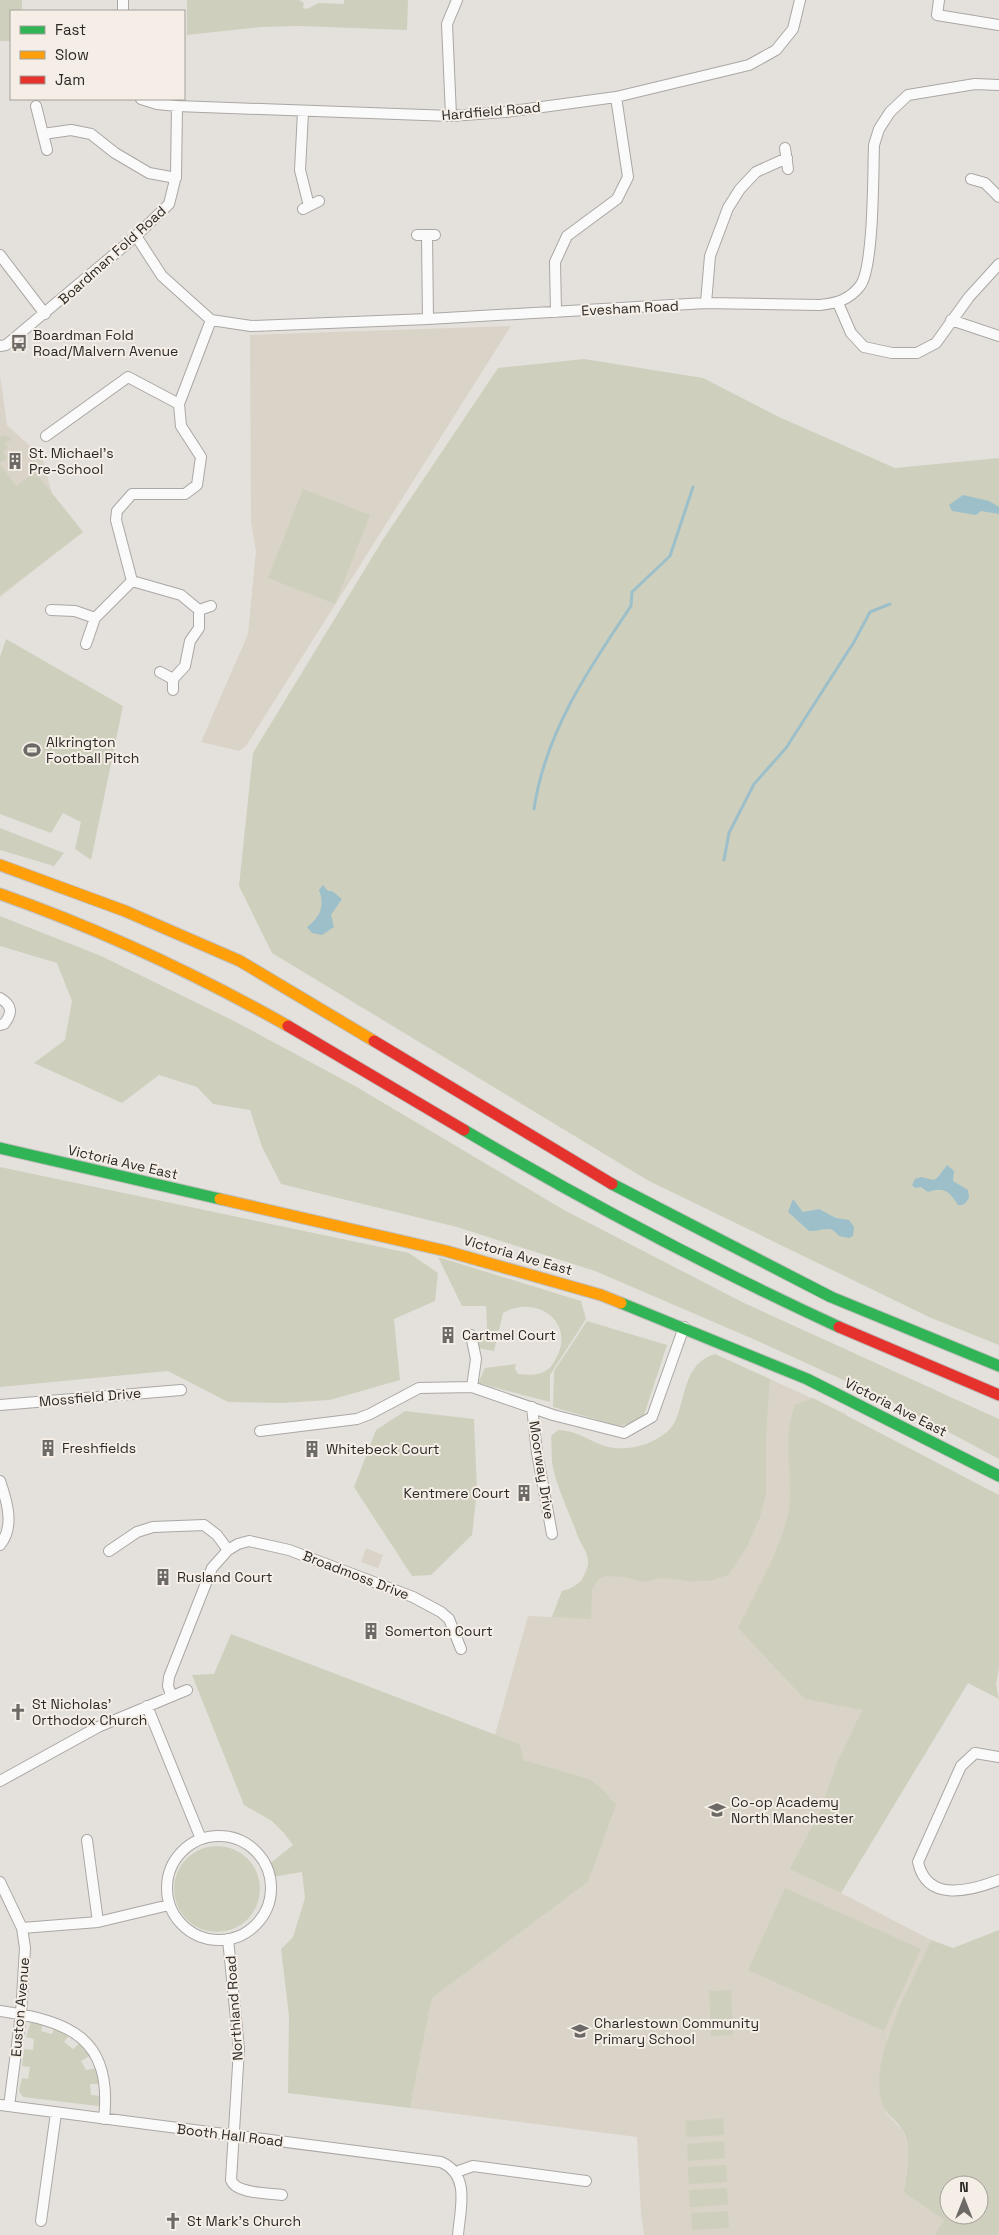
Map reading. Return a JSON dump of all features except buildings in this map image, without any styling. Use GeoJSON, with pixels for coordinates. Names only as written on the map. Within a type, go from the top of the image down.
{"type":"FeatureCollection","features":[{"type":"Feature","properties":{"kind":"main road"},"geometry":{"type":"LineString","coordinates":[[0,865],[125,912],[240,962],[626,1192],[831,1297],[999,1366]]}},
{"type":"Feature","properties":{"kind":"main road"},"geometry":{"type":"LineString","coordinates":[[0,894],[102,933],[187,972],[264,1011],[507,1155],[719,1270],[828,1323],[999,1395]]}},
{"type":"Feature","properties":{"kind":"main road","name":"Victoria Ave East"},"geometry":{"type":"LineString","coordinates":[[0,1148],[446,1250],[601,1295],[684,1327],[807,1379],[999,1476]]}},
{"type":"Feature","properties":{"kind":"street"},"geometry":{"type":"LineString","coordinates":[[451,116],[447,24],[457,0]]}},
{"type":"Feature","properties":{"kind":"street","name":"Hardfield Road"},"geometry":{"type":"LineString","coordinates":[[144,100],[157,104],[177,106],[451,116],[505,112],[616,97],[749,65],[776,50],[793,29],[800,0]]}},
{"type":"Feature","properties":{"kind":"street"},"geometry":{"type":"LineString","coordinates":[[939,0],[937,15],[999,25]]}},
{"type":"Feature","properties":{"kind":"street"},"geometry":{"type":"LineString","coordinates":[[999,85],[975,84],[908,94],[890,112],[879,129],[874,145],[869,266],[861,286],[849,298],[838,303],[851,333],[864,347],[892,353],[917,353],[936,343],[951,320],[999,264]]}},
{"type":"Feature","properties":{"kind":"street"},"geometry":{"type":"LineString","coordinates":[[556,312],[555,262],[567,236],[616,199],[628,177],[616,97]]}},
{"type":"Feature","properties":{"kind":"street"},"geometry":{"type":"LineString","coordinates":[[36,106],[47,150]]}},
{"type":"Feature","properties":{"kind":"street","name":"Boardman Fold Road"},"geometry":{"type":"LineString","coordinates":[[0,346],[6,345],[45,314],[136,236],[169,204],[176,178],[177,106]]}},
{"type":"Feature","properties":{"kind":"street"},"geometry":{"type":"LineString","coordinates":[[303,112],[300,170],[306,208],[319,201]]}},
{"type":"Feature","properties":{"kind":"street"},"geometry":{"type":"LineString","coordinates":[[43,134],[71,130],[91,134],[115,153],[148,173],[176,178]]}},
{"type":"Feature","properties":{"kind":"street"},"geometry":{"type":"LineString","coordinates":[[706,303],[710,256],[728,208],[740,189],[756,172],[786,158]]}},
{"type":"Feature","properties":{"kind":"street"},"geometry":{"type":"LineString","coordinates":[[971,179],[985,183],[999,197]]}},
{"type":"Feature","properties":{"kind":"street"},"geometry":{"type":"LineString","coordinates":[[132,581],[116,520],[116,510],[132,494],[185,494],[197,485],[201,457],[181,426],[179,404],[211,320],[162,276],[136,236]]}},
{"type":"Feature","properties":{"kind":"street"},"geometry":{"type":"LineString","coordinates":[[426,236],[428,319]]}},
{"type":"Feature","properties":{"kind":"street"},"geometry":{"type":"LineString","coordinates":[[0,255],[45,314]]}},
{"type":"Feature","properties":{"kind":"street","name":"Evesham Road"},"geometry":{"type":"LineString","coordinates":[[211,320],[251,326],[428,319],[706,303],[820,305],[838,303]]}},
{"type":"Feature","properties":{"kind":"street"},"geometry":{"type":"LineString","coordinates":[[951,320],[999,336]]}},
{"type":"Feature","properties":{"kind":"street"},"geometry":{"type":"LineString","coordinates":[[46,436],[128,377],[179,404]]}},
{"type":"Feature","properties":{"kind":"street"},"geometry":{"type":"LineString","coordinates":[[132,581],[181,595],[199,610]]}},
{"type":"Feature","properties":{"kind":"street"},"geometry":{"type":"LineString","coordinates":[[86,644],[95,618],[132,581]]}},
{"type":"Feature","properties":{"kind":"street"},"geometry":{"type":"LineString","coordinates":[[199,610],[211,606]]}},
{"type":"Feature","properties":{"kind":"street"},"geometry":{"type":"LineString","coordinates":[[51,610],[75,612],[95,618]]}},
{"type":"Feature","properties":{"kind":"street"},"geometry":{"type":"LineString","coordinates":[[173,690],[173,679],[185,666],[190,641],[199,628],[199,610]]}},
{"type":"Feature","properties":{"kind":"street"},"geometry":{"type":"LineString","coordinates":[[160,672],[173,679]]}},
{"type":"Feature","properties":{"kind":"street"},"geometry":{"type":"LineString","coordinates":[[0,998],[8,1002],[11,1011],[9,1018],[4,1024],[0,1025]]}},
{"type":"Feature","properties":{"kind":"street","name":"Moorway Drive"},"geometry":{"type":"LineString","coordinates":[[260,1431],[357,1419],[419,1388],[472,1387],[553,1415],[624,1433],[652,1416],[684,1327]]}},
{"type":"Feature","properties":{"kind":"street"},"geometry":{"type":"LineString","coordinates":[[471,1335],[476,1359],[472,1387]]}},
{"type":"Feature","properties":{"kind":"street","name":"Mossfield Drive"},"geometry":{"type":"LineString","coordinates":[[0,1405],[181,1390]]}},
{"type":"Feature","properties":{"kind":"street","name":"Moorway Drive"},"geometry":{"type":"LineString","coordinates":[[532,1407],[537,1453],[552,1534]]}},
{"type":"Feature","properties":{"kind":"street"},"geometry":{"type":"LineString","coordinates":[[0,1481],[10,1515],[5,1539],[0,1545]]}},
{"type":"Feature","properties":{"kind":"street"},"geometry":{"type":"LineString","coordinates":[[109,1551],[137,1532],[204,1524],[211,1529],[228,1550]]}},
{"type":"Feature","properties":{"kind":"street","name":"Broadmoss Drive"},"geometry":{"type":"LineString","coordinates":[[171,1696],[168,1686],[169,1677],[212,1568],[228,1550],[238,1544],[249,1541],[289,1550],[413,1597],[441,1612],[449,1620],[462,1649]]}},
{"type":"Feature","properties":{"kind":"street"},"geometry":{"type":"LineString","coordinates":[[0,1781],[69,1742],[187,1690]]}},
{"type":"Feature","properties":{"kind":"street"},"geometry":{"type":"LineString","coordinates":[[22,1928],[98,1922],[169,1905],[166,1888],[172,1865],[183,1850],[201,1839],[147,1706]]}},
{"type":"Feature","properties":{"kind":"street"},"geometry":{"type":"LineString","coordinates":[[999,1757],[975,1753],[962,1766],[918,1862],[920,1871],[928,1883],[941,1889],[967,1890],[999,1880]]}},
{"type":"Feature","properties":{"kind":"street","name":"Northland Road"},"geometry":{"type":"LineString","coordinates":[[169,1905],[180,1924],[195,1934],[209,1939],[228,1939],[242,1935],[258,1922],[267,1907],[270,1894],[269,1877],[261,1858],[247,1845],[230,1838],[220,1836],[201,1839]]}},
{"type":"Feature","properties":{"kind":"street"},"geometry":{"type":"LineString","coordinates":[[87,1840],[98,1922]]}},
{"type":"Feature","properties":{"kind":"street","name":"Euston Avenue"},"geometry":{"type":"LineString","coordinates":[[0,1882],[22,1928],[25,1971],[21,2014],[5,2106]]}},
{"type":"Feature","properties":{"kind":"street","name":"Northland Road"},"geometry":{"type":"LineString","coordinates":[[228,1939],[239,2049],[231,2180],[234,2186],[240,2190],[282,2195]]}},
{"type":"Feature","properties":{"kind":"street"},"geometry":{"type":"LineString","coordinates":[[0,2011],[48,2019],[65,2026],[88,2045],[99,2062],[102,2075],[105,2107],[104,2119]]}},
{"type":"Feature","properties":{"kind":"street","name":"Booth Hall Road"},"geometry":{"type":"LineString","coordinates":[[5,2106],[432,2161],[449,2166],[456,2172]]}},
{"type":"Feature","properties":{"kind":"street"},"geometry":{"type":"LineString","coordinates":[[41,2221],[56,2113]]}},
{"type":"Feature","properties":{"kind":"street"},"geometry":{"type":"LineString","coordinates":[[458,2235],[462,2186],[456,2172],[473,2166],[586,2180]]}},
{"type":"Feature","properties":{"kind":"shaded area"},"geometry":{"type":"Polygon","coordinates":[[[511,326],[246,746],[239,751],[201,742],[248,634],[256,551],[251,522],[250,335],[511,326]]]}},
{"type":"Feature","properties":{"kind":"shaded area"},"geometry":{"type":"Polygon","coordinates":[[[0,375],[7,425],[42,457],[52,493],[83,532],[0,597],[0,375]]]}},
{"type":"Feature","properties":{"kind":"shaded area","name":"Co-op Academy North Manchester"},"geometry":{"type":"Polygon","coordinates":[[[770,1379],[846,1414],[865,1704],[837,1762],[819,1814],[789,1869],[841,1893],[931,1940],[887,2038],[880,2091],[886,2113],[903,2131],[906,2140],[908,2153],[903,2192],[939,2217],[939,2225],[941,2225],[934,2235],[644,2235],[637,2137],[410,2108],[432,1998],[588,1882],[590,1779],[524,1760],[520,1744],[495,1735],[528,1616],[552,1617],[562,1591],[570,1589],[581,1581],[588,1565],[661,1578],[693,1582],[709,1581],[748,1545],[760,1518],[766,1495],[766,1441],[770,1379]]]}},
{"type":"Feature","properties":{"kind":"shaded area"},"geometry":{"type":"Polygon","coordinates":[[[366,1548],[383,1555],[378,1568],[361,1562],[366,1548]]]}},
{"type":"Feature","properties":{"kind":"green space"},"geometry":{"type":"Polygon","coordinates":[[[0,0],[22,0],[22,10],[10,10],[10,41],[0,41],[0,0]]]}},
{"type":"Feature","properties":{"kind":"green space"},"geometry":{"type":"Polygon","coordinates":[[[187,0],[299,0],[304,3],[303,8],[307,9],[319,3],[344,4],[344,0],[408,0],[407,30],[300,26],[260,27],[187,35],[187,0]]]}},
{"type":"Feature","properties":{"kind":"green space"},"geometry":{"type":"Polygon","coordinates":[[[584,359],[703,378],[779,417],[895,468],[999,458],[999,1345],[931,1318],[649,1181],[272,953],[239,886],[253,753],[382,541],[498,368],[584,359]]]}},
{"type":"Feature","properties":{"kind":"green space"},"geometry":{"type":"Polygon","coordinates":[[[5,435],[12,439],[5,444],[8,448],[3,452],[7,458],[0,463],[0,436],[5,435]]]}},
{"type":"Feature","properties":{"kind":"green space"},"geometry":{"type":"Polygon","coordinates":[[[0,464],[16,486],[35,472],[83,532],[0,595],[0,464]]]}},
{"type":"Feature","properties":{"kind":"green space"},"geometry":{"type":"Polygon","coordinates":[[[303,489],[370,515],[335,604],[268,578],[303,489]]]}},
{"type":"Feature","properties":{"kind":"green space"},"geometry":{"type":"Polygon","coordinates":[[[6,639],[123,706],[91,860],[75,849],[81,822],[63,813],[51,833],[0,814],[0,657],[6,639]]]}},
{"type":"Feature","properties":{"kind":"green space"},"geometry":{"type":"Polygon","coordinates":[[[0,828],[64,853],[54,866],[0,850],[0,828]]]}},
{"type":"Feature","properties":{"kind":"green space"},"geometry":{"type":"Polygon","coordinates":[[[0,916],[101,956],[234,1021],[355,1086],[564,1210],[744,1303],[999,1419],[999,1459],[896,1404],[760,1342],[595,1271],[457,1227],[281,1184],[262,1147],[250,1110],[213,1104],[197,1087],[159,1075],[122,1103],[34,1063],[65,1040],[72,1001],[57,963],[0,946],[0,916]]]}},
{"type":"Feature","properties":{"kind":"green space"},"geometry":{"type":"Polygon","coordinates":[[[0,1167],[409,1253],[438,1273],[435,1301],[394,1319],[400,1380],[330,1400],[281,1403],[228,1402],[168,1371],[0,1387],[0,1167]]]}},
{"type":"Feature","properties":{"kind":"green space"},"geometry":{"type":"Polygon","coordinates":[[[438,1257],[581,1301],[586,1319],[550,1375],[550,1402],[478,1383],[485,1368],[516,1364],[515,1369],[518,1374],[530,1375],[541,1373],[551,1367],[561,1347],[561,1335],[558,1324],[551,1316],[541,1310],[529,1307],[516,1308],[503,1313],[494,1351],[477,1348],[477,1339],[487,1328],[486,1306],[462,1306],[438,1257]]]}},
{"type":"Feature","properties":{"kind":"green space"},"geometry":{"type":"Polygon","coordinates":[[[587,1321],[667,1345],[644,1415],[633,1423],[619,1426],[553,1407],[554,1371],[587,1321]]]}},
{"type":"Feature","properties":{"kind":"green space"},"geometry":{"type":"Polygon","coordinates":[[[715,1354],[770,1379],[766,1441],[766,1495],[760,1518],[748,1545],[728,1575],[709,1581],[693,1582],[661,1578],[643,1582],[624,1577],[605,1576],[599,1579],[592,1589],[591,1619],[552,1617],[562,1591],[577,1585],[581,1581],[586,1573],[588,1562],[587,1554],[578,1538],[555,1476],[552,1464],[551,1436],[558,1430],[564,1430],[602,1445],[619,1448],[636,1447],[653,1441],[667,1432],[674,1424],[694,1368],[703,1360],[715,1354]]]}},
{"type":"Feature","properties":{"kind":"green space"},"geometry":{"type":"Polygon","coordinates":[[[813,1398],[999,1495],[999,1667],[996,1685],[999,1699],[968,1683],[841,1893],[789,1869],[819,1814],[837,1762],[862,1710],[805,1699],[738,1628],[768,1569],[786,1522],[790,1495],[788,1443],[791,1418],[795,1405],[813,1398]]]}},
{"type":"Feature","properties":{"kind":"green space"},"geometry":{"type":"Polygon","coordinates":[[[405,1411],[474,1419],[477,1491],[472,1535],[431,1575],[412,1576],[354,1487],[376,1430],[405,1411]]]}},
{"type":"Feature","properties":{"kind":"green space"},"geometry":{"type":"Polygon","coordinates":[[[231,1634],[520,1744],[524,1760],[590,1779],[616,1805],[588,1882],[432,1998],[410,2108],[288,2093],[289,2016],[281,1949],[293,1937],[305,1898],[302,1872],[272,1877],[268,1865],[293,1845],[272,1821],[244,1805],[192,1675],[214,1674],[231,1634]]]}},
{"type":"Feature","properties":{"kind":"green space"},"geometry":{"type":"Polygon","coordinates":[[[209,1846],[225,1846],[234,1849],[248,1858],[257,1872],[260,1889],[257,1906],[248,1920],[234,1929],[225,1932],[209,1932],[193,1925],[181,1913],[174,1897],[174,1881],[181,1865],[193,1853],[209,1846]]]}},
{"type":"Feature","properties":{"kind":"green space"},"geometry":{"type":"Polygon","coordinates":[[[785,1888],[921,1949],[884,2031],[748,1970],[785,1888]]]}},
{"type":"Feature","properties":{"kind":"green space"},"geometry":{"type":"Polygon","coordinates":[[[999,1930],[999,2235],[934,2235],[941,2225],[989,2225],[989,2175],[939,2175],[939,2217],[903,2192],[908,2159],[906,2137],[900,2126],[884,2108],[880,2094],[879,2076],[888,2036],[931,1940],[953,1948],[999,1930]]]}},
{"type":"Feature","properties":{"kind":"green space"},"geometry":{"type":"Polygon","coordinates":[[[731,1990],[733,2035],[711,2036],[709,1991],[731,1990]]]}},
{"type":"Feature","properties":{"kind":"green space"},"geometry":{"type":"Polygon","coordinates":[[[31,2021],[44,2021],[41,2031],[52,2034],[56,2024],[70,2034],[64,2042],[73,2049],[80,2043],[91,2055],[81,2061],[86,2070],[97,2068],[100,2084],[90,2084],[91,2095],[101,2096],[101,2103],[98,2106],[23,2097],[19,2091],[22,2078],[28,2079],[30,2067],[22,2066],[24,2049],[33,2050],[34,2039],[26,2037],[31,2021]]]}},
{"type":"Feature","properties":{"kind":"green space"},"geometry":{"type":"Polygon","coordinates":[[[723,2118],[724,2135],[686,2137],[685,2121],[723,2118]]]}},
{"type":"Feature","properties":{"kind":"green space"},"geometry":{"type":"Polygon","coordinates":[[[724,2141],[725,2158],[688,2161],[687,2144],[724,2141]]]}},
{"type":"Feature","properties":{"kind":"green space"},"geometry":{"type":"Polygon","coordinates":[[[726,2165],[727,2182],[689,2184],[688,2167],[726,2165]]]}},
{"type":"Feature","properties":{"kind":"green space"},"geometry":{"type":"Polygon","coordinates":[[[727,2188],[728,2205],[690,2207],[689,2190],[727,2188]]]}},
{"type":"Feature","properties":{"kind":"green space"},"geometry":{"type":"Polygon","coordinates":[[[728,2211],[729,2228],[692,2230],[691,2213],[728,2211]]]}},
{"type":"Feature","properties":{"kind":"water"},"geometry":{"type":"Polygon","coordinates":[[[963,495],[989,501],[999,507],[999,514],[981,511],[976,515],[952,511],[949,505],[963,495]]]}},
{"type":"Feature","properties":{"kind":"water"},"geometry":{"type":"Polygon","coordinates":[[[323,885],[328,891],[332,891],[342,899],[331,915],[334,927],[322,935],[312,933],[307,927],[320,911],[321,896],[319,890],[323,885]]]}},
{"type":"Feature","properties":{"kind":"water"},"geometry":{"type":"Polygon","coordinates":[[[947,1165],[954,1171],[953,1181],[968,1190],[969,1197],[962,1205],[958,1205],[946,1191],[934,1190],[928,1192],[921,1187],[915,1188],[912,1185],[915,1179],[921,1177],[934,1180],[947,1165]]]}},
{"type":"Feature","properties":{"kind":"water"},"geometry":{"type":"Polygon","coordinates":[[[793,1199],[803,1212],[819,1209],[836,1218],[849,1220],[854,1227],[853,1236],[849,1238],[839,1236],[836,1232],[829,1229],[809,1231],[788,1212],[793,1199]]]}},
{"type":"Feature","properties":{"kind":"waterway"},"geometry":{"type":"LineString","coordinates":[[534,809],[540,781],[558,728],[585,677],[631,606],[632,592],[670,556],[693,487]]}},
{"type":"Feature","properties":{"kind":"waterway"},"geometry":{"type":"LineString","coordinates":[[724,860],[729,833],[754,784],[786,748],[854,642],[870,612],[890,604]]}},
{"type":"Feature","properties":{"kind":"traffic: fast"},"geometry":{"type":"LineString","coordinates":[[464,1130],[556,1183],[649,1233],[839,1327]]}},
{"type":"Feature","properties":{"kind":"traffic: fast"},"geometry":{"type":"LineString","coordinates":[[0,1148],[220,1199]]}},
{"type":"Feature","properties":{"kind":"traffic: fast"},"geometry":{"type":"LineString","coordinates":[[612,1184],[831,1297],[999,1366]]}},
{"type":"Feature","properties":{"kind":"traffic: fast"},"geometry":{"type":"LineString","coordinates":[[621,1303],[807,1379],[999,1476]]}},
{"type":"Feature","properties":{"kind":"traffic: slow"},"geometry":{"type":"LineString","coordinates":[[0,865],[125,911],[240,961],[374,1041]]}},
{"type":"Feature","properties":{"kind":"traffic: slow"},"geometry":{"type":"LineString","coordinates":[[0,894],[75,922],[182,970],[288,1026]]}},
{"type":"Feature","properties":{"kind":"traffic: slow"},"geometry":{"type":"LineString","coordinates":[[220,1199],[446,1251],[601,1295],[621,1303]]}},
{"type":"Feature","properties":{"kind":"traffic: jam"},"geometry":{"type":"LineString","coordinates":[[288,1026],[464,1130]]}},
{"type":"Feature","properties":{"kind":"traffic: jam"},"geometry":{"type":"LineString","coordinates":[[374,1041],[612,1184]]}},
{"type":"Feature","properties":{"kind":"traffic: jam"},"geometry":{"type":"LineString","coordinates":[[839,1327],[999,1395]]}},
{"type":"Feature","properties":{"kind":"place","name":"Boardman Fold Road/Malvern Avenue"},"geometry":{"type":"Point","coordinates":[19,343]}},
{"type":"Feature","properties":{"kind":"place","name":"St. Michael's Pre-School"},"geometry":{"type":"Point","coordinates":[15,461]}},
{"type":"Feature","properties":{"kind":"place","name":"Alkrington Football Pitch"},"geometry":{"type":"Point","coordinates":[32,750]}},
{"type":"Feature","properties":{"kind":"place","name":"Cartmel Court"},"geometry":{"type":"Point","coordinates":[448,1335]}},
{"type":"Feature","properties":{"kind":"place","name":"Freshfields"},"geometry":{"type":"Point","coordinates":[48,1448]}},
{"type":"Feature","properties":{"kind":"place","name":"Whitebeck Court"},"geometry":{"type":"Point","coordinates":[312,1449]}},
{"type":"Feature","properties":{"kind":"place","name":"Kentmere Court"},"geometry":{"type":"Point","coordinates":[524,1493]}},
{"type":"Feature","properties":{"kind":"place","name":"Rusland Court"},"geometry":{"type":"Point","coordinates":[163,1577]}},
{"type":"Feature","properties":{"kind":"place","name":"Somerton Court"},"geometry":{"type":"Point","coordinates":[371,1631]}},
{"type":"Feature","properties":{"kind":"place","name":"St Nicholas' Orthodox Church"},"geometry":{"type":"Point","coordinates":[18,1712]}},
{"type":"Feature","properties":{"kind":"place","name":"Co-op Academy North Manchester"},"geometry":{"type":"Point","coordinates":[717,1810]}},
{"type":"Feature","properties":{"kind":"place","name":"Charlestown Community Primary School"},"geometry":{"type":"Point","coordinates":[580,2031]}},
{"type":"Feature","properties":{"kind":"place","name":"St Mark's Church"},"geometry":{"type":"Point","coordinates":[173,2221]}}]}
